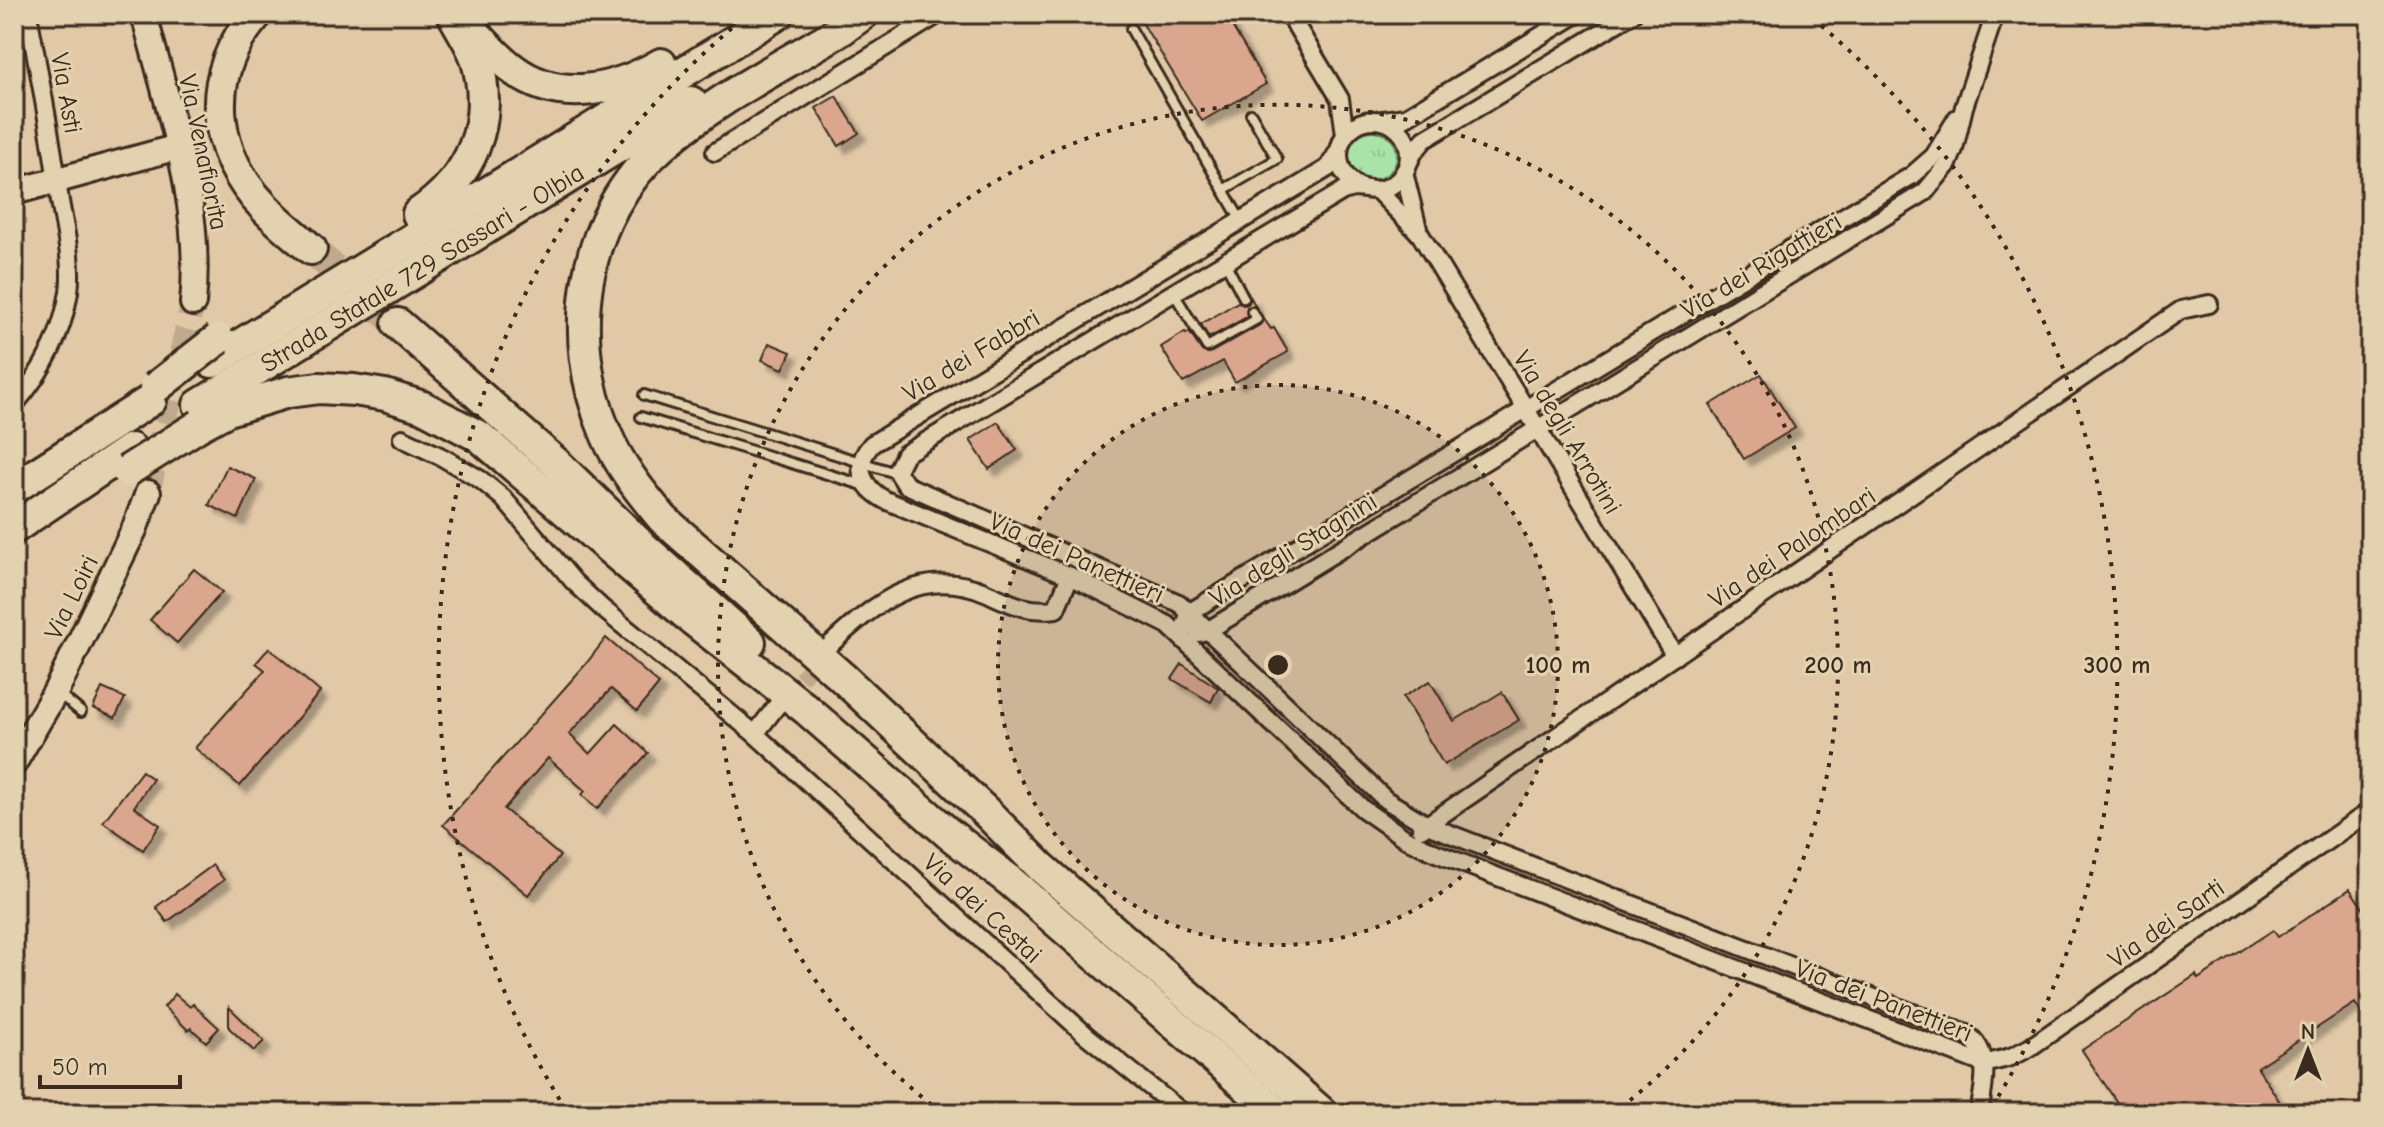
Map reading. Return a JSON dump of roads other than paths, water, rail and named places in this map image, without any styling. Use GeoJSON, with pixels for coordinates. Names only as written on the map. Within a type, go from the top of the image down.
{"type":"FeatureCollection","features":[{"type":"Feature","properties":{"kind":"highway"},"geometry":{"type":"LineString","coordinates":[[257,14],[230,52],[219,97],[221,125],[237,172],[249,190],[266,210],[311,249]]}},
{"type":"Feature","properties":{"kind":"highway"},"geometry":{"type":"LineString","coordinates":[[454,14],[517,73],[552,87],[584,90],[619,85],[640,77],[759,14]]}},
{"type":"Feature","properties":{"kind":"highway"},"geometry":{"type":"LineString","coordinates":[[14,488],[446,193],[462,174],[478,134],[482,93],[475,58],[454,14]]}},
{"type":"Feature","properties":{"kind":"highway","name":"Strada Statale 729 Sassari - Olbia"},"geometry":{"type":"LineString","coordinates":[[215,350],[778,14]]}},
{"type":"Feature","properties":{"kind":"highway","name":"Strada Statale 729 Sassari - Olbia"},"geometry":{"type":"LineString","coordinates":[[14,528],[129,460],[836,14]]}},
{"type":"Feature","properties":{"kind":"highway"},"geometry":{"type":"LineString","coordinates":[[863,14],[690,124],[663,145],[628,182],[603,225],[588,277],[584,330],[590,385],[607,437],[640,491],[663,519],[842,677],[1041,867],[1322,1113]]}},
{"type":"Feature","properties":{"kind":"highway"},"geometry":{"type":"LineString","coordinates":[[398,324],[556,463],[642,546],[954,825],[1009,880]]}},
{"type":"Feature","properties":{"kind":"highway"},"geometry":{"type":"LineString","coordinates":[[200,415],[288,392],[319,388],[385,395],[451,420],[492,447],[688,616],[806,709],[1277,1113]]}},
{"type":"Feature","properties":{"kind":"highway"},"geometry":{"type":"LineString","coordinates":[[14,535],[75,505],[129,460]]}},
{"type":"Feature","properties":{"kind":"highway"},"geometry":{"type":"LineString","coordinates":[[556,463],[649,536],[979,820],[1041,867]]}},
{"type":"Feature","properties":{"kind":"street","name":"Via Asti"},"geometry":{"type":"LineString","coordinates":[[14,405],[36,381],[53,350],[67,302],[69,262],[28,14]]}},
{"type":"Feature","properties":{"kind":"street","name":"Via Venafiorita"},"geometry":{"type":"LineString","coordinates":[[144,14],[190,197],[195,231],[193,303]]}},
{"type":"Feature","properties":{"kind":"street"},"geometry":{"type":"LineString","coordinates":[[715,152],[939,14]]}},
{"type":"Feature","properties":{"kind":"street"},"geometry":{"type":"LineString","coordinates":[[1289,14],[1340,99],[1342,170],[1348,179],[1372,190],[1420,234]]}},
{"type":"Feature","properties":{"kind":"street"},"geometry":{"type":"LineString","coordinates":[[1342,142],[1362,122],[1406,117],[1577,14]]}},
{"type":"Feature","properties":{"kind":"street"},"geometry":{"type":"LineString","coordinates":[[1372,190],[1393,184],[1425,139],[1632,14]]}},
{"type":"Feature","properties":{"kind":"street","name":"Via dei Rigattieri"},"geometry":{"type":"LineString","coordinates":[[1538,427],[1925,192],[1948,164],[1954,149],[1964,107],[1995,14]]}},
{"type":"Feature","properties":{"kind":"street"},"geometry":{"type":"LineString","coordinates":[[1340,99],[1401,133],[1407,143],[1406,169],[1420,234]]}},
{"type":"Feature","properties":{"kind":"street","name":"Via dei Rigattieri"},"geometry":{"type":"LineString","coordinates":[[1527,409],[1911,176],[1934,156],[1964,107]]}},
{"type":"Feature","properties":{"kind":"street","name":"Via dei Fabbri"},"geometry":{"type":"LineString","coordinates":[[861,462],[872,444],[889,432],[1328,168],[1342,142]]}},
{"type":"Feature","properties":{"kind":"street"},"geometry":{"type":"LineString","coordinates":[[14,192],[178,147]]}},
{"type":"Feature","properties":{"kind":"street","name":"Via dei Fabbri"},"geometry":{"type":"LineString","coordinates":[[899,474],[900,461],[905,454],[1128,319],[1343,191],[1353,188],[1372,190]]}},
{"type":"Feature","properties":{"kind":"street","name":"Via degli Arrotini"},"geometry":{"type":"LineString","coordinates":[[1420,234],[1675,656]]}},
{"type":"Feature","properties":{"kind":"street"},"geometry":{"type":"LineString","coordinates":[[1113,296],[1128,319]]}},
{"type":"Feature","properties":{"kind":"street","name":"Via dei Palombari"},"geometry":{"type":"LineString","coordinates":[[1406,839],[2181,310],[2209,304]]}},
{"type":"Feature","properties":{"kind":"street","name":"Via degli Stagnini"},"geometry":{"type":"LineString","coordinates":[[1181,636],[1190,612],[1527,409]]}},
{"type":"Feature","properties":{"kind":"street","name":"Via degli Stagnini"},"geometry":{"type":"LineString","coordinates":[[1181,636],[1207,631],[1538,427]]}},
{"type":"Feature","properties":{"kind":"street","name":"Via dei Cestai"},"geometry":{"type":"LineString","coordinates":[[402,438],[481,480],[503,498],[574,582],[603,609],[755,734],[1086,1035],[1183,1113]]}},
{"type":"Feature","properties":{"kind":"street"},"geometry":{"type":"LineString","coordinates":[[861,462],[860,473],[866,486]]}},
{"type":"Feature","properties":{"kind":"street","name":"Via dei Panettieri"},"geometry":{"type":"LineString","coordinates":[[899,474],[906,485],[1168,596],[1190,612],[1386,800],[1427,825],[1965,1033],[1978,1045],[1984,1064]]}},
{"type":"Feature","properties":{"kind":"street","name":"Via dei Panettieri"},"geometry":{"type":"LineString","coordinates":[[866,486],[885,500],[1070,576],[1153,615],[1181,636],[1363,809],[1406,839],[1984,1064]]}},
{"type":"Feature","properties":{"kind":"street","name":"Via Loiri"},"geometry":{"type":"LineString","coordinates":[[14,763],[56,691],[134,530],[148,493]]}},
{"type":"Feature","properties":{"kind":"street"},"geometry":{"type":"LineString","coordinates":[[831,644],[861,616],[912,588],[954,582],[1037,611],[1056,609],[1070,576]]}},
{"type":"Feature","properties":{"kind":"street"},"geometry":{"type":"LineString","coordinates":[[755,734],[779,703]]}},
{"type":"Feature","properties":{"kind":"street","name":"Via dei Sarti"},"geometry":{"type":"LineString","coordinates":[[1984,1064],[2011,1057],[2029,1048],[2370,811]]}},
{"type":"Feature","properties":{"kind":"street"},"geometry":{"type":"LineString","coordinates":[[1979,1113],[1985,1086],[1984,1064]]}},
{"type":"Feature","properties":{"kind":"lane"},"geometry":{"type":"LineString","coordinates":[[1131,29],[1240,219]]}},
{"type":"Feature","properties":{"kind":"lane"},"geometry":{"type":"LineString","coordinates":[[1223,190],[1277,159],[1251,114]]}},
{"type":"Feature","properties":{"kind":"lane"},"geometry":{"type":"LineString","coordinates":[[1225,262],[1244,298]]}},
{"type":"Feature","properties":{"kind":"lane"},"geometry":{"type":"LineString","coordinates":[[1173,292],[1207,347],[1257,319],[1252,312]]}},
{"type":"Feature","properties":{"kind":"lane"},"geometry":{"type":"LineString","coordinates":[[644,395],[899,474]]}},
{"type":"Feature","properties":{"kind":"lane"},"geometry":{"type":"LineString","coordinates":[[641,417],[866,486]]}},
{"type":"Feature","properties":{"kind":"lane"},"geometry":{"type":"LineString","coordinates":[[56,691],[81,712]]}},
{"type":"Feature","properties":{"kind":"tunnel"},"geometry":{"type":"LineString","coordinates":[[311,249],[398,324]]}},
{"type":"Feature","properties":{"kind":"tunnel"},"geometry":{"type":"LineString","coordinates":[[148,493],[193,303]]}},
{"type":"Feature","properties":{"kind":"tunnel"},"geometry":{"type":"LineString","coordinates":[[785,697],[822,654]]}}]}
